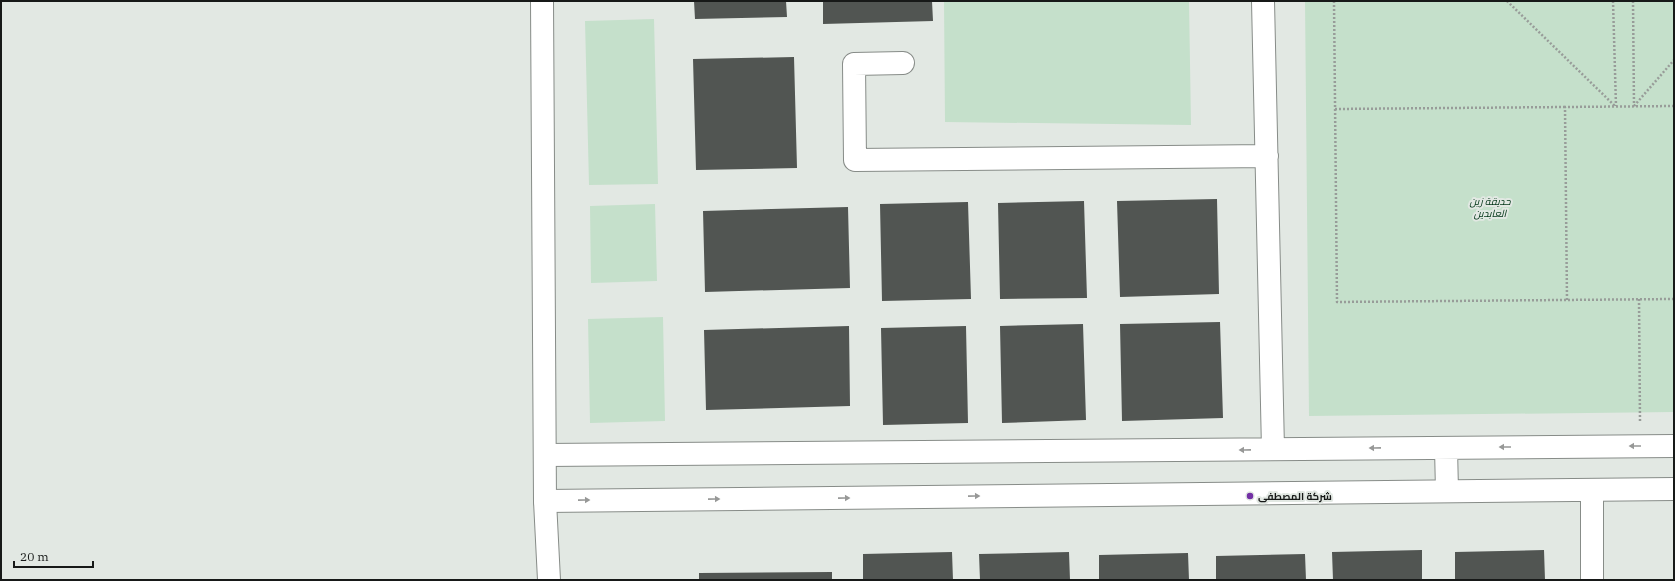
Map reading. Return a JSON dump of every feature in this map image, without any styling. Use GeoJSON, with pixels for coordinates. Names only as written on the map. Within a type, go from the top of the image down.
{"type":"FeatureCollection","features":[{"type":"Feature","properties":{"kind":"street"},"geometry":{"type":"LineString","coordinates":[[542,1],[545,501],[549,580]]}},
{"type":"Feature","properties":{"kind":"street"},"geometry":{"type":"LineString","coordinates":[[1263,1],[1273,449]]}},
{"type":"Feature","properties":{"kind":"street"},"geometry":{"type":"LineString","coordinates":[[903,64],[854,64],[855,160],[1266,156]]}},
{"type":"Feature","properties":{"kind":"street"},"geometry":{"type":"LineString","coordinates":[[545,455],[1674,446]]}},
{"type":"Feature","properties":{"kind":"street"},"geometry":{"type":"LineString","coordinates":[[1446,448],[1447,491]]}},
{"type":"Feature","properties":{"kind":"street"},"geometry":{"type":"LineString","coordinates":[[545,501],[1674,489]]}},
{"type":"Feature","properties":{"kind":"street"},"geometry":{"type":"LineString","coordinates":[[1592,490],[1592,580]]}},
{"type":"Feature","properties":{"kind":"path"},"geometry":{"type":"LineString","coordinates":[[1334,1],[1337,302],[1674,299]]}},
{"type":"Feature","properties":{"kind":"path"},"geometry":{"type":"LineString","coordinates":[[1506,1],[1616,106]]}},
{"type":"Feature","properties":{"kind":"path"},"geometry":{"type":"LineString","coordinates":[[1613,1],[1616,106]]}},
{"type":"Feature","properties":{"kind":"path"},"geometry":{"type":"LineString","coordinates":[[1633,1],[1634,106]]}},
{"type":"Feature","properties":{"kind":"path"},"geometry":{"type":"LineString","coordinates":[[1634,106],[1674,60]]}},
{"type":"Feature","properties":{"kind":"path"},"geometry":{"type":"LineString","coordinates":[[1335,109],[1674,106]]}},
{"type":"Feature","properties":{"kind":"path"},"geometry":{"type":"LineString","coordinates":[[1567,300],[1565,107],[1570,107]]}},
{"type":"Feature","properties":{"kind":"path"},"geometry":{"type":"LineString","coordinates":[[1640,299],[1640,446]]}},
{"type":"Feature","properties":{"kind":"green space"},"geometry":{"type":"Polygon","coordinates":[[[944,1],[1189,1],[1191,125],[945,122],[944,1]]]}},
{"type":"Feature","properties":{"kind":"green space","name":"حديقة زين العابدين"},"geometry":{"type":"Polygon","coordinates":[[[1305,1],[1674,1],[1674,412],[1309,416],[1305,1]]]}},
{"type":"Feature","properties":{"kind":"green space"},"geometry":{"type":"Polygon","coordinates":[[[654,19],[658,184],[589,185],[585,21],[654,19]]]}},
{"type":"Feature","properties":{"kind":"green space"},"geometry":{"type":"Polygon","coordinates":[[[655,204],[657,281],[591,283],[590,206],[655,204]]]}},
{"type":"Feature","properties":{"kind":"green space"},"geometry":{"type":"Polygon","coordinates":[[[663,317],[665,421],[590,423],[588,319],[663,317]]]}},
{"type":"Feature","properties":{"kind":"building"},"geometry":{"type":"Polygon","coordinates":[[[694,1],[786,1],[787,17],[695,19],[694,1]]]}},
{"type":"Feature","properties":{"kind":"building"},"geometry":{"type":"Polygon","coordinates":[[[823,1],[932,1],[933,21],[823,24],[823,1]]]}},
{"type":"Feature","properties":{"kind":"building"},"geometry":{"type":"Polygon","coordinates":[[[794,57],[797,168],[696,170],[693,59],[794,57]]]}},
{"type":"Feature","properties":{"kind":"building"},"geometry":{"type":"Polygon","coordinates":[[[1217,199],[1219,294],[1120,297],[1117,201],[1217,199]]]}},
{"type":"Feature","properties":{"kind":"building"},"geometry":{"type":"Polygon","coordinates":[[[1084,201],[1087,298],[1000,299],[998,203],[1084,201]]]}},
{"type":"Feature","properties":{"kind":"building"},"geometry":{"type":"Polygon","coordinates":[[[968,202],[971,299],[882,301],[880,204],[968,202]]]}},
{"type":"Feature","properties":{"kind":"building"},"geometry":{"type":"Polygon","coordinates":[[[848,207],[850,288],[705,292],[703,211],[848,207]]]}},
{"type":"Feature","properties":{"kind":"building"},"geometry":{"type":"Polygon","coordinates":[[[1220,322],[1223,418],[1122,421],[1120,324],[1220,322]]]}},
{"type":"Feature","properties":{"kind":"building"},"geometry":{"type":"Polygon","coordinates":[[[1083,324],[1086,420],[1002,423],[1000,326],[1083,324]]]}},
{"type":"Feature","properties":{"kind":"building"},"geometry":{"type":"Polygon","coordinates":[[[849,326],[850,406],[706,410],[704,330],[849,326]]]}},
{"type":"Feature","properties":{"kind":"building"},"geometry":{"type":"Polygon","coordinates":[[[966,326],[968,423],[883,425],[881,328],[966,326]]]}},
{"type":"Feature","properties":{"kind":"building"},"geometry":{"type":"Polygon","coordinates":[[[1422,550],[1422,580],[1333,580],[1332,552],[1422,550]]]}},
{"type":"Feature","properties":{"kind":"building"},"geometry":{"type":"Polygon","coordinates":[[[1544,550],[1545,580],[1455,580],[1455,552],[1544,550]]]}},
{"type":"Feature","properties":{"kind":"building"},"geometry":{"type":"Polygon","coordinates":[[[952,552],[953,580],[863,580],[863,554],[952,552]]]}},
{"type":"Feature","properties":{"kind":"building"},"geometry":{"type":"Polygon","coordinates":[[[1069,552],[1070,580],[980,580],[979,554],[1069,552]]]}},
{"type":"Feature","properties":{"kind":"building"},"geometry":{"type":"Polygon","coordinates":[[[1188,553],[1189,580],[1099,580],[1099,555],[1188,553]]]}},
{"type":"Feature","properties":{"kind":"building"},"geometry":{"type":"Polygon","coordinates":[[[1305,554],[1306,580],[1216,580],[1216,556],[1305,554]]]}},
{"type":"Feature","properties":{"kind":"building"},"geometry":{"type":"Polygon","coordinates":[[[832,572],[832,580],[699,580],[699,573],[832,572]]]}},
{"type":"Feature","properties":{"kind":"place","name":"شركة المصطفى"},"geometry":{"type":"Point","coordinates":[1250,496]}}]}
